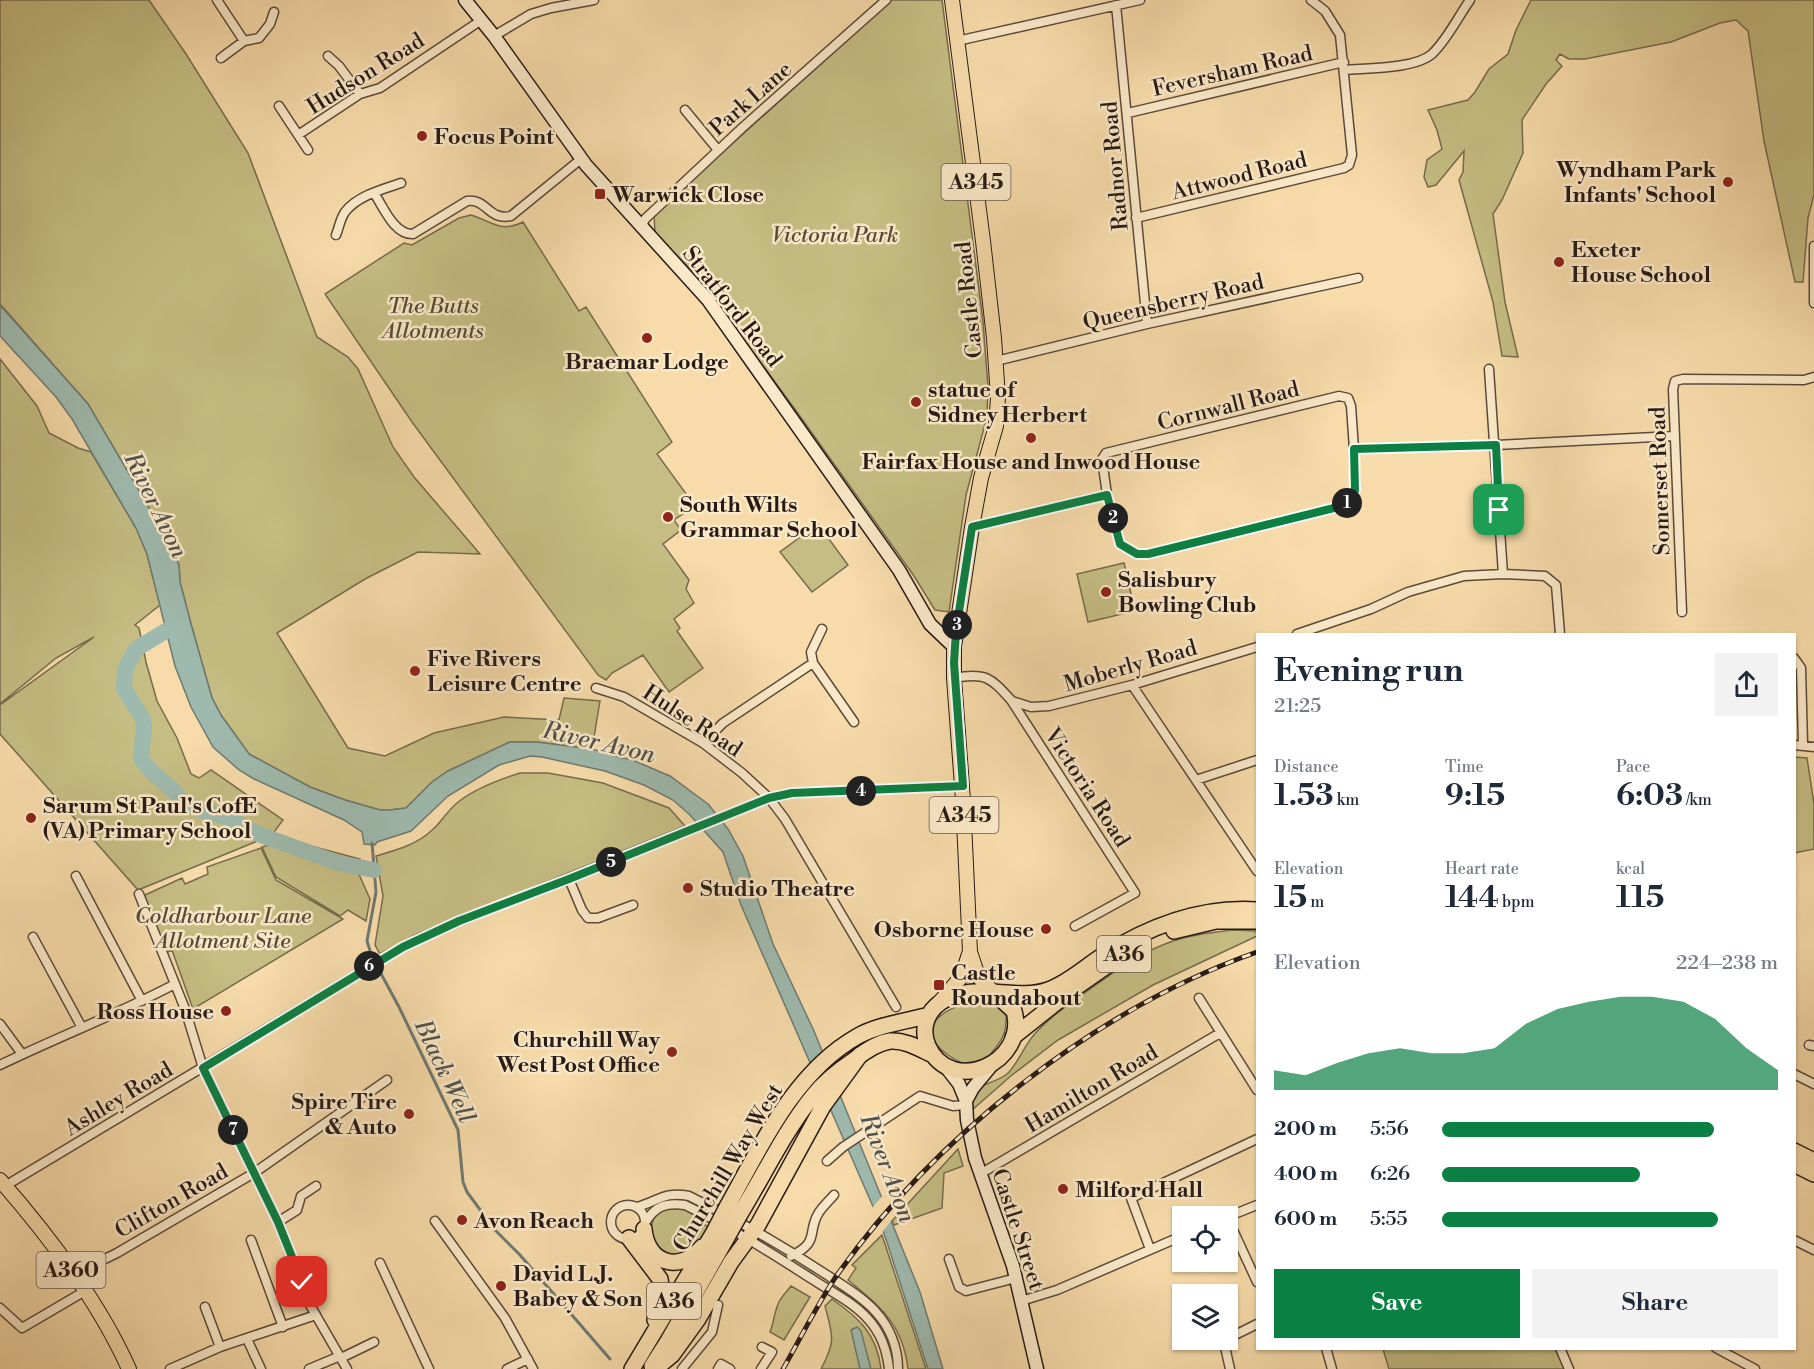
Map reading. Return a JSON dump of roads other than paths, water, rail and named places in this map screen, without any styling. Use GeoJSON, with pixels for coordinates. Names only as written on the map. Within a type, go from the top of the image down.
{"type":"FeatureCollection","features":[{"type":"Feature","properties":{"kind":"highway","name":"A36"},"geometry":{"type":"LineString","coordinates":[[993,992],[1032,993],[1049,990],[1135,936],[1188,916],[1218,910],[1256,910]]}},
{"type":"Feature","properties":{"kind":"highway","name":"A36"},"geometry":{"type":"LineString","coordinates":[[1013,1037],[1072,990],[1136,946],[1186,927],[1216,921],[1256,921]]}},
{"type":"Feature","properties":{"kind":"highway"},"geometry":{"type":"LineString","coordinates":[[655,1369],[672,1355],[698,1319],[731,1262],[751,1236],[818,1101],[860,1055],[878,1045],[901,1041],[939,1060],[964,1071],[979,1071],[1000,1059],[1013,1037],[1016,1019],[1014,1011],[993,992],[965,992],[934,1009],[925,1024],[925,1035],[939,1060]]}},
{"type":"Feature","properties":{"kind":"highway","name":"Churchill Way West"},"geometry":{"type":"LineString","coordinates":[[734,1210],[772,1128],[790,1100],[809,1077],[827,1059],[858,1036],[934,1009]]}},
{"type":"Feature","properties":{"kind":"highway","name":"Churchill Way West"},"geometry":{"type":"LineString","coordinates":[[632,1369],[717,1235],[797,1118],[818,1101]]}},
{"type":"Feature","properties":{"kind":"highway"},"geometry":{"type":"LineString","coordinates":[[1796,1152],[1814,1161]]}},
{"type":"Feature","properties":{"kind":"highway"},"geometry":{"type":"LineString","coordinates":[[1796,1165],[1814,1174]]}},
{"type":"Feature","properties":{"kind":"highway"},"geometry":{"type":"LineString","coordinates":[[644,1226],[647,1245],[653,1255],[668,1262],[678,1262],[697,1252],[717,1235]]}},
{"type":"Feature","properties":{"kind":"highway","name":"Churchill Way West"},"geometry":{"type":"LineString","coordinates":[[650,1369],[668,1341],[717,1235]]}},
{"type":"Feature","properties":{"kind":"highway"},"geometry":{"type":"LineString","coordinates":[[626,1369],[655,1321],[662,1293],[660,1279],[629,1238]]}},
{"type":"Feature","properties":{"kind":"main road","name":"Castle Road"},"geometry":{"type":"LineString","coordinates":[[952,0],[996,361],[997,418],[981,478],[954,648],[970,952]]}},
{"type":"Feature","properties":{"kind":"main road","name":"A345"},"geometry":{"type":"LineString","coordinates":[[970,952],[978,976],[993,992]]}},
{"type":"Feature","properties":{"kind":"main road","name":"A345"},"geometry":{"type":"LineString","coordinates":[[934,1009],[962,976],[970,952]]}},
{"type":"Feature","properties":{"kind":"main road","name":"A360"},"geometry":{"type":"LineString","coordinates":[[3,1183],[74,1274],[112,1335],[129,1369]]}},
{"type":"Feature","properties":{"kind":"street"},"geometry":{"type":"LineString","coordinates":[[217,0],[244,41]]}},
{"type":"Feature","properties":{"kind":"street","name":"Stratford Road"},"geometry":{"type":"LineString","coordinates":[[465,0],[494,36],[581,159],[708,300],[899,570],[930,624],[954,648]]}},
{"type":"Feature","properties":{"kind":"street"},"geometry":{"type":"LineString","coordinates":[[494,36],[531,14],[594,0]]}},
{"type":"Feature","properties":{"kind":"street","name":"Park Lane"},"geometry":{"type":"LineString","coordinates":[[642,226],[645,219],[718,150],[886,0]]}},
{"type":"Feature","properties":{"kind":"street"},"geometry":{"type":"LineString","coordinates":[[957,41],[1140,0]]}},
{"type":"Feature","properties":{"kind":"street"},"geometry":{"type":"LineString","coordinates":[[1311,0],[1325,11],[1340,35],[1344,66]]}},
{"type":"Feature","properties":{"kind":"street","name":"Feversham Road"},"geometry":{"type":"LineString","coordinates":[[1128,112],[1344,66],[1406,64],[1427,57],[1444,38],[1470,0]]}},
{"type":"Feature","properties":{"kind":"street","name":"Radnor Road"},"geometry":{"type":"LineString","coordinates":[[1116,5],[1147,324]]}},
{"type":"Feature","properties":{"kind":"street"},"geometry":{"type":"LineString","coordinates":[[221,58],[244,41],[259,38],[270,24],[274,12]]}},
{"type":"Feature","properties":{"kind":"street","name":"Hudson Road"},"geometry":{"type":"LineString","coordinates":[[298,135],[360,94],[380,88],[480,21]]}},
{"type":"Feature","properties":{"kind":"street"},"geometry":{"type":"LineString","coordinates":[[328,56],[339,66],[360,94]]}},
{"type":"Feature","properties":{"kind":"street","name":"Attwood Road"},"geometry":{"type":"LineString","coordinates":[[1137,218],[1344,168],[1348,165],[1352,155],[1344,66]]}},
{"type":"Feature","properties":{"kind":"street"},"geometry":{"type":"LineString","coordinates":[[279,106],[308,150]]}},
{"type":"Feature","properties":{"kind":"street"},"geometry":{"type":"LineString","coordinates":[[686,110],[718,150]]}},
{"type":"Feature","properties":{"kind":"street"},"geometry":{"type":"LineString","coordinates":[[374,193],[398,228],[403,233],[412,234],[467,201],[481,203],[497,216],[511,216],[581,159]]}},
{"type":"Feature","properties":{"kind":"street"},"geometry":{"type":"LineString","coordinates":[[336,235],[346,210],[374,193],[401,183]]}},
{"type":"Feature","properties":{"kind":"street"},"geometry":{"type":"LineString","coordinates":[[1814,246],[1814,303]]}},
{"type":"Feature","properties":{"kind":"street","name":"Queensberry Road"},"geometry":{"type":"LineString","coordinates":[[996,361],[1147,324],[1358,278]]}},
{"type":"Feature","properties":{"kind":"street"},"geometry":{"type":"LineString","coordinates":[[1489,369],[1496,445],[1503,574]]}},
{"type":"Feature","properties":{"kind":"street","name":"Somerset Road"},"geometry":{"type":"LineString","coordinates":[[1682,612],[1673,389],[1675,381],[1683,379],[1804,380],[1814,377]]}},
{"type":"Feature","properties":{"kind":"street","name":"Cornwall Road"},"geometry":{"type":"LineString","coordinates":[[1107,495],[1102,459],[1106,453],[1340,396],[1348,398],[1351,406],[1354,449]]}},
{"type":"Feature","properties":{"kind":"street"},"geometry":{"type":"LineString","coordinates":[[972,527],[1107,495],[1120,544],[1137,554],[1148,554],[1342,506],[1351,500],[1355,490],[1354,449],[1675,436]]}},
{"type":"Feature","properties":{"kind":"street"},"geometry":{"type":"LineString","coordinates":[[1300,633],[1371,609],[1407,592],[1464,576],[1503,574],[1545,576],[1556,585],[1560,633]]}},
{"type":"Feature","properties":{"kind":"street"},"geometry":{"type":"LineString","coordinates":[[822,630],[811,652],[813,663],[854,722]]}},
{"type":"Feature","properties":{"kind":"street","name":"Moberly Road"},"geometry":{"type":"LineString","coordinates":[[1011,700],[1032,707],[1050,706],[1132,685],[1256,647]]}},
{"type":"Feature","properties":{"kind":"street"},"geometry":{"type":"LineString","coordinates":[[1796,661],[1801,668],[1799,745],[1814,747]]}},
{"type":"Feature","properties":{"kind":"street"},"geometry":{"type":"LineString","coordinates":[[703,742],[723,723],[813,663]]}},
{"type":"Feature","properties":{"kind":"street","name":"Victoria Road"},"geometry":{"type":"LineString","coordinates":[[954,678],[973,675],[987,677],[1011,700],[1135,892],[1075,926]]}},
{"type":"Feature","properties":{"kind":"street"},"geometry":{"type":"LineString","coordinates":[[1132,685],[1256,870]]}},
{"type":"Feature","properties":{"kind":"street","name":"Hulse Road"},"geometry":{"type":"LineString","coordinates":[[596,688],[624,697],[703,742],[769,798],[785,819],[896,1007]]}},
{"type":"Feature","properties":{"kind":"street"},"geometry":{"type":"LineString","coordinates":[[1196,780],[1256,760]]}},
{"type":"Feature","properties":{"kind":"street","name":"Ashley Road"},"geometry":{"type":"LineString","coordinates":[[3,1183],[203,1068],[384,957],[459,921],[769,798],[792,793],[963,786]]}},
{"type":"Feature","properties":{"kind":"street"},"geometry":{"type":"LineString","coordinates":[[76,876],[142,1001]]}},
{"type":"Feature","properties":{"kind":"street"},"geometry":{"type":"LineString","coordinates":[[569,879],[582,910],[588,918],[598,918],[633,905]]}},
{"type":"Feature","properties":{"kind":"street"},"geometry":{"type":"LineString","coordinates":[[139,894],[185,1008],[203,1068],[278,1222],[310,1305],[347,1369]]}},
{"type":"Feature","properties":{"kind":"street"},"geometry":{"type":"LineString","coordinates":[[33,937],[81,1026]]}},
{"type":"Feature","properties":{"kind":"street"},"geometry":{"type":"LineString","coordinates":[[0,1065],[175,984]]}},
{"type":"Feature","properties":{"kind":"street"},"geometry":{"type":"LineString","coordinates":[[1199,998],[1256,1088]]}},
{"type":"Feature","properties":{"kind":"street"},"geometry":{"type":"LineString","coordinates":[[0,1024],[22,1054]]}},
{"type":"Feature","properties":{"kind":"street","name":"Hamilton Road"},"geometry":{"type":"LineString","coordinates":[[980,1174],[1220,1033]]}},
{"type":"Feature","properties":{"kind":"street","name":"Castle Street"},"geometry":{"type":"LineString","coordinates":[[939,1060],[959,1084],[966,1103],[971,1140],[980,1174],[1008,1250],[1037,1369]]}},
{"type":"Feature","properties":{"kind":"street"},"geometry":{"type":"LineString","coordinates":[[827,1161],[920,1096],[953,1106],[966,1103],[973,1088],[992,1065]]}},
{"type":"Feature","properties":{"kind":"street"},"geometry":{"type":"LineString","coordinates":[[1796,1075],[1814,1084]]}},
{"type":"Feature","properties":{"kind":"street","name":"Clifton Road"},"geometry":{"type":"LineString","coordinates":[[74,1274],[117,1253],[254,1173],[387,1080]]}},
{"type":"Feature","properties":{"kind":"street"},"geometry":{"type":"LineString","coordinates":[[1150,1249],[1131,1198],[1256,1139]]}},
{"type":"Feature","properties":{"kind":"street"},"geometry":{"type":"LineString","coordinates":[[278,1222],[297,1210],[301,1196],[316,1186]]}},
{"type":"Feature","properties":{"kind":"street"},"geometry":{"type":"LineString","coordinates":[[889,1369],[882,1340],[869,1320],[840,1296],[783,1260],[751,1236],[689,1196],[674,1194],[638,1207],[622,1206],[617,1209],[611,1219],[615,1232],[623,1238],[638,1236],[651,1213],[659,1206],[676,1204],[693,1209],[751,1236],[796,1254],[876,1312],[887,1326],[893,1339],[898,1369]]}},
{"type":"Feature","properties":{"kind":"street"},"geometry":{"type":"LineString","coordinates":[[783,1260],[805,1248],[812,1238],[817,1215],[834,1195]]}},
{"type":"Feature","properties":{"kind":"street"},"geometry":{"type":"LineString","coordinates":[[1238,1213],[1256,1205]]}},
{"type":"Feature","properties":{"kind":"street"},"geometry":{"type":"LineString","coordinates":[[638,1207],[644,1214],[644,1226]]}},
{"type":"Feature","properties":{"kind":"street"},"geometry":{"type":"LineString","coordinates":[[435,1221],[505,1318],[533,1369]]}},
{"type":"Feature","properties":{"kind":"street"},"geometry":{"type":"LineString","coordinates":[[251,1240],[283,1327]]}},
{"type":"Feature","properties":{"kind":"street"},"geometry":{"type":"LineString","coordinates":[[1021,1300],[1057,1290],[1172,1240]]}},
{"type":"Feature","properties":{"kind":"street"},"geometry":{"type":"LineString","coordinates":[[1238,1241],[1256,1280]]}},
{"type":"Feature","properties":{"kind":"street"},"geometry":{"type":"LineString","coordinates":[[1796,1241],[1814,1250]]}},
{"type":"Feature","properties":{"kind":"street"},"geometry":{"type":"LineString","coordinates":[[949,1258],[959,1287],[966,1291],[1016,1278]]}},
{"type":"Feature","properties":{"kind":"street"},"geometry":{"type":"LineString","coordinates":[[380,1263],[429,1369]]}},
{"type":"Feature","properties":{"kind":"street"},"geometry":{"type":"LineString","coordinates":[[0,1308],[22,1328],[85,1292]]}},
{"type":"Feature","properties":{"kind":"street"},"geometry":{"type":"LineString","coordinates":[[682,1369],[712,1332],[718,1305]]}},
{"type":"Feature","properties":{"kind":"street"},"geometry":{"type":"LineString","coordinates":[[205,1307],[220,1347]]}},
{"type":"Feature","properties":{"kind":"street"},"geometry":{"type":"LineString","coordinates":[[170,1369],[220,1347],[316,1315]]}},
{"type":"Feature","properties":{"kind":"street"},"geometry":{"type":"LineString","coordinates":[[1238,1334],[1256,1324]]}},
{"type":"Feature","properties":{"kind":"street"},"geometry":{"type":"LineString","coordinates":[[247,1339],[261,1369]]}},
{"type":"Feature","properties":{"kind":"street"},"geometry":{"type":"LineString","coordinates":[[309,1369],[374,1342]]}},
{"type":"Feature","properties":{"kind":"street"},"geometry":{"type":"LineString","coordinates":[[761,1369],[772,1352],[762,1347]]}},
{"type":"Feature","properties":{"kind":"street"},"geometry":{"type":"LineString","coordinates":[[1226,1350],[1230,1369]]}},
{"type":"Feature","properties":{"kind":"street"},"geometry":{"type":"LineString","coordinates":[[1327,1350],[1332,1369]]}},
{"type":"Feature","properties":{"kind":"street"},"geometry":{"type":"LineString","coordinates":[[1561,1350],[1569,1369]]}},
{"type":"Feature","properties":{"kind":"street"},"geometry":{"type":"LineString","coordinates":[[1720,1350],[1755,1369]]}},
{"type":"Feature","properties":{"kind":"street"},"geometry":{"type":"LineString","coordinates":[[507,1369],[528,1359]]}},
{"type":"Feature","properties":{"kind":"street"},"geometry":{"type":"LineString","coordinates":[[718,1369],[721,1364],[730,1369]]}},
{"type":"Feature","properties":{"kind":"waterway"},"geometry":{"type":"LineString","coordinates":[[174,626],[136,649],[125,669],[124,689],[142,717],[144,726],[141,759],[182,801],[200,810],[226,817],[258,834],[338,863],[374,870]]}},
{"type":"Feature","properties":{"kind":"waterway","name":"Black Well"},"geometry":{"type":"LineString","coordinates":[[372,843],[376,892],[367,941],[372,957],[399,1007],[458,1130],[463,1182],[467,1192],[495,1230],[520,1255],[610,1359]]}},
{"type":"Feature","properties":{"kind":"railway"},"geometry":{"type":"LineString","coordinates":[[783,1369],[835,1278],[875,1226],[920,1176],[969,1128],[1022,1084],[1078,1043],[1136,1007],[1196,977],[1256,952]]}},
{"type":"Feature","properties":{"kind":"place","name":"Focus Point"},"geometry":{"type":"Point","coordinates":[422,136]}},
{"type":"Feature","properties":{"kind":"place","name":"Wyndham Park Infants' School"},"geometry":{"type":"Point","coordinates":[1728,182]}},
{"type":"Feature","properties":{"kind":"place","name":"Warwick Close"},"geometry":{"type":"Point","coordinates":[600,194]}},
{"type":"Feature","properties":{"kind":"place","name":"Exeter House School"},"geometry":{"type":"Point","coordinates":[1559,262]}},
{"type":"Feature","properties":{"kind":"place","name":"Braemar Lodge"},"geometry":{"type":"Point","coordinates":[647,338]}},
{"type":"Feature","properties":{"kind":"place","name":"statue of Sidney Herbert"},"geometry":{"type":"Point","coordinates":[916,402]}},
{"type":"Feature","properties":{"kind":"place","name":"Fairfax House and Inwood House"},"geometry":{"type":"Point","coordinates":[1031,438]}},
{"type":"Feature","properties":{"kind":"place","name":"South Wilts Grammar School"},"geometry":{"type":"Point","coordinates":[668,517]}},
{"type":"Feature","properties":{"kind":"place","name":"Salisbury Bowling Club"},"geometry":{"type":"Point","coordinates":[1106,592]}},
{"type":"Feature","properties":{"kind":"place","name":"Five Rivers Leisure Centre"},"geometry":{"type":"Point","coordinates":[415,671]}},
{"type":"Feature","properties":{"kind":"place","name":"Sarum St Paul's CofE (VA) Primary School"},"geometry":{"type":"Point","coordinates":[31,818]}},
{"type":"Feature","properties":{"kind":"place","name":"Studio Theatre"},"geometry":{"type":"Point","coordinates":[688,888]}},
{"type":"Feature","properties":{"kind":"place","name":"Osborne House"},"geometry":{"type":"Point","coordinates":[1046,929]}},
{"type":"Feature","properties":{"kind":"place","name":"Castle Roundabout"},"geometry":{"type":"Point","coordinates":[939,985]}},
{"type":"Feature","properties":{"kind":"place","name":"Ross House"},"geometry":{"type":"Point","coordinates":[226,1011]}},
{"type":"Feature","properties":{"kind":"place","name":"Churchill Way West Post Office"},"geometry":{"type":"Point","coordinates":[672,1052]}},
{"type":"Feature","properties":{"kind":"place","name":"Spire Tire & Auto"},"geometry":{"type":"Point","coordinates":[409,1114]}},
{"type":"Feature","properties":{"kind":"place","name":"Milford Hall"},"geometry":{"type":"Point","coordinates":[1063,1189]}},
{"type":"Feature","properties":{"kind":"place","name":"Avon Reach"},"geometry":{"type":"Point","coordinates":[462,1220]}},
{"type":"Feature","properties":{"kind":"place","name":"David L.J. Babey & Son"},"geometry":{"type":"Point","coordinates":[501,1286]}},
{"type":"Feature","properties":{"kind":"park label","name":"Victoria Park"},"geometry":{"type":"Point","coordinates":[835,234]}},
{"type":"Feature","properties":{"kind":"park label","name":"The Butts Allotments"},"geometry":{"type":"Point","coordinates":[433,318]}},
{"type":"Feature","properties":{"kind":"park label","name":"Coldharbour Lane Allotment Site"},"geometry":{"type":"Point","coordinates":[223,928]}},
{"type":"Feature","properties":{"kind":"water label","name":"River Avon"},"geometry":{"type":"Point","coordinates":[156,505]}},
{"type":"Feature","properties":{"kind":"water label","name":"River Avon"},"geometry":{"type":"Point","coordinates":[599,742]}},
{"type":"Feature","properties":{"kind":"water label","name":"River Avon"},"geometry":{"type":"Point","coordinates":[888,1168]}}]}
